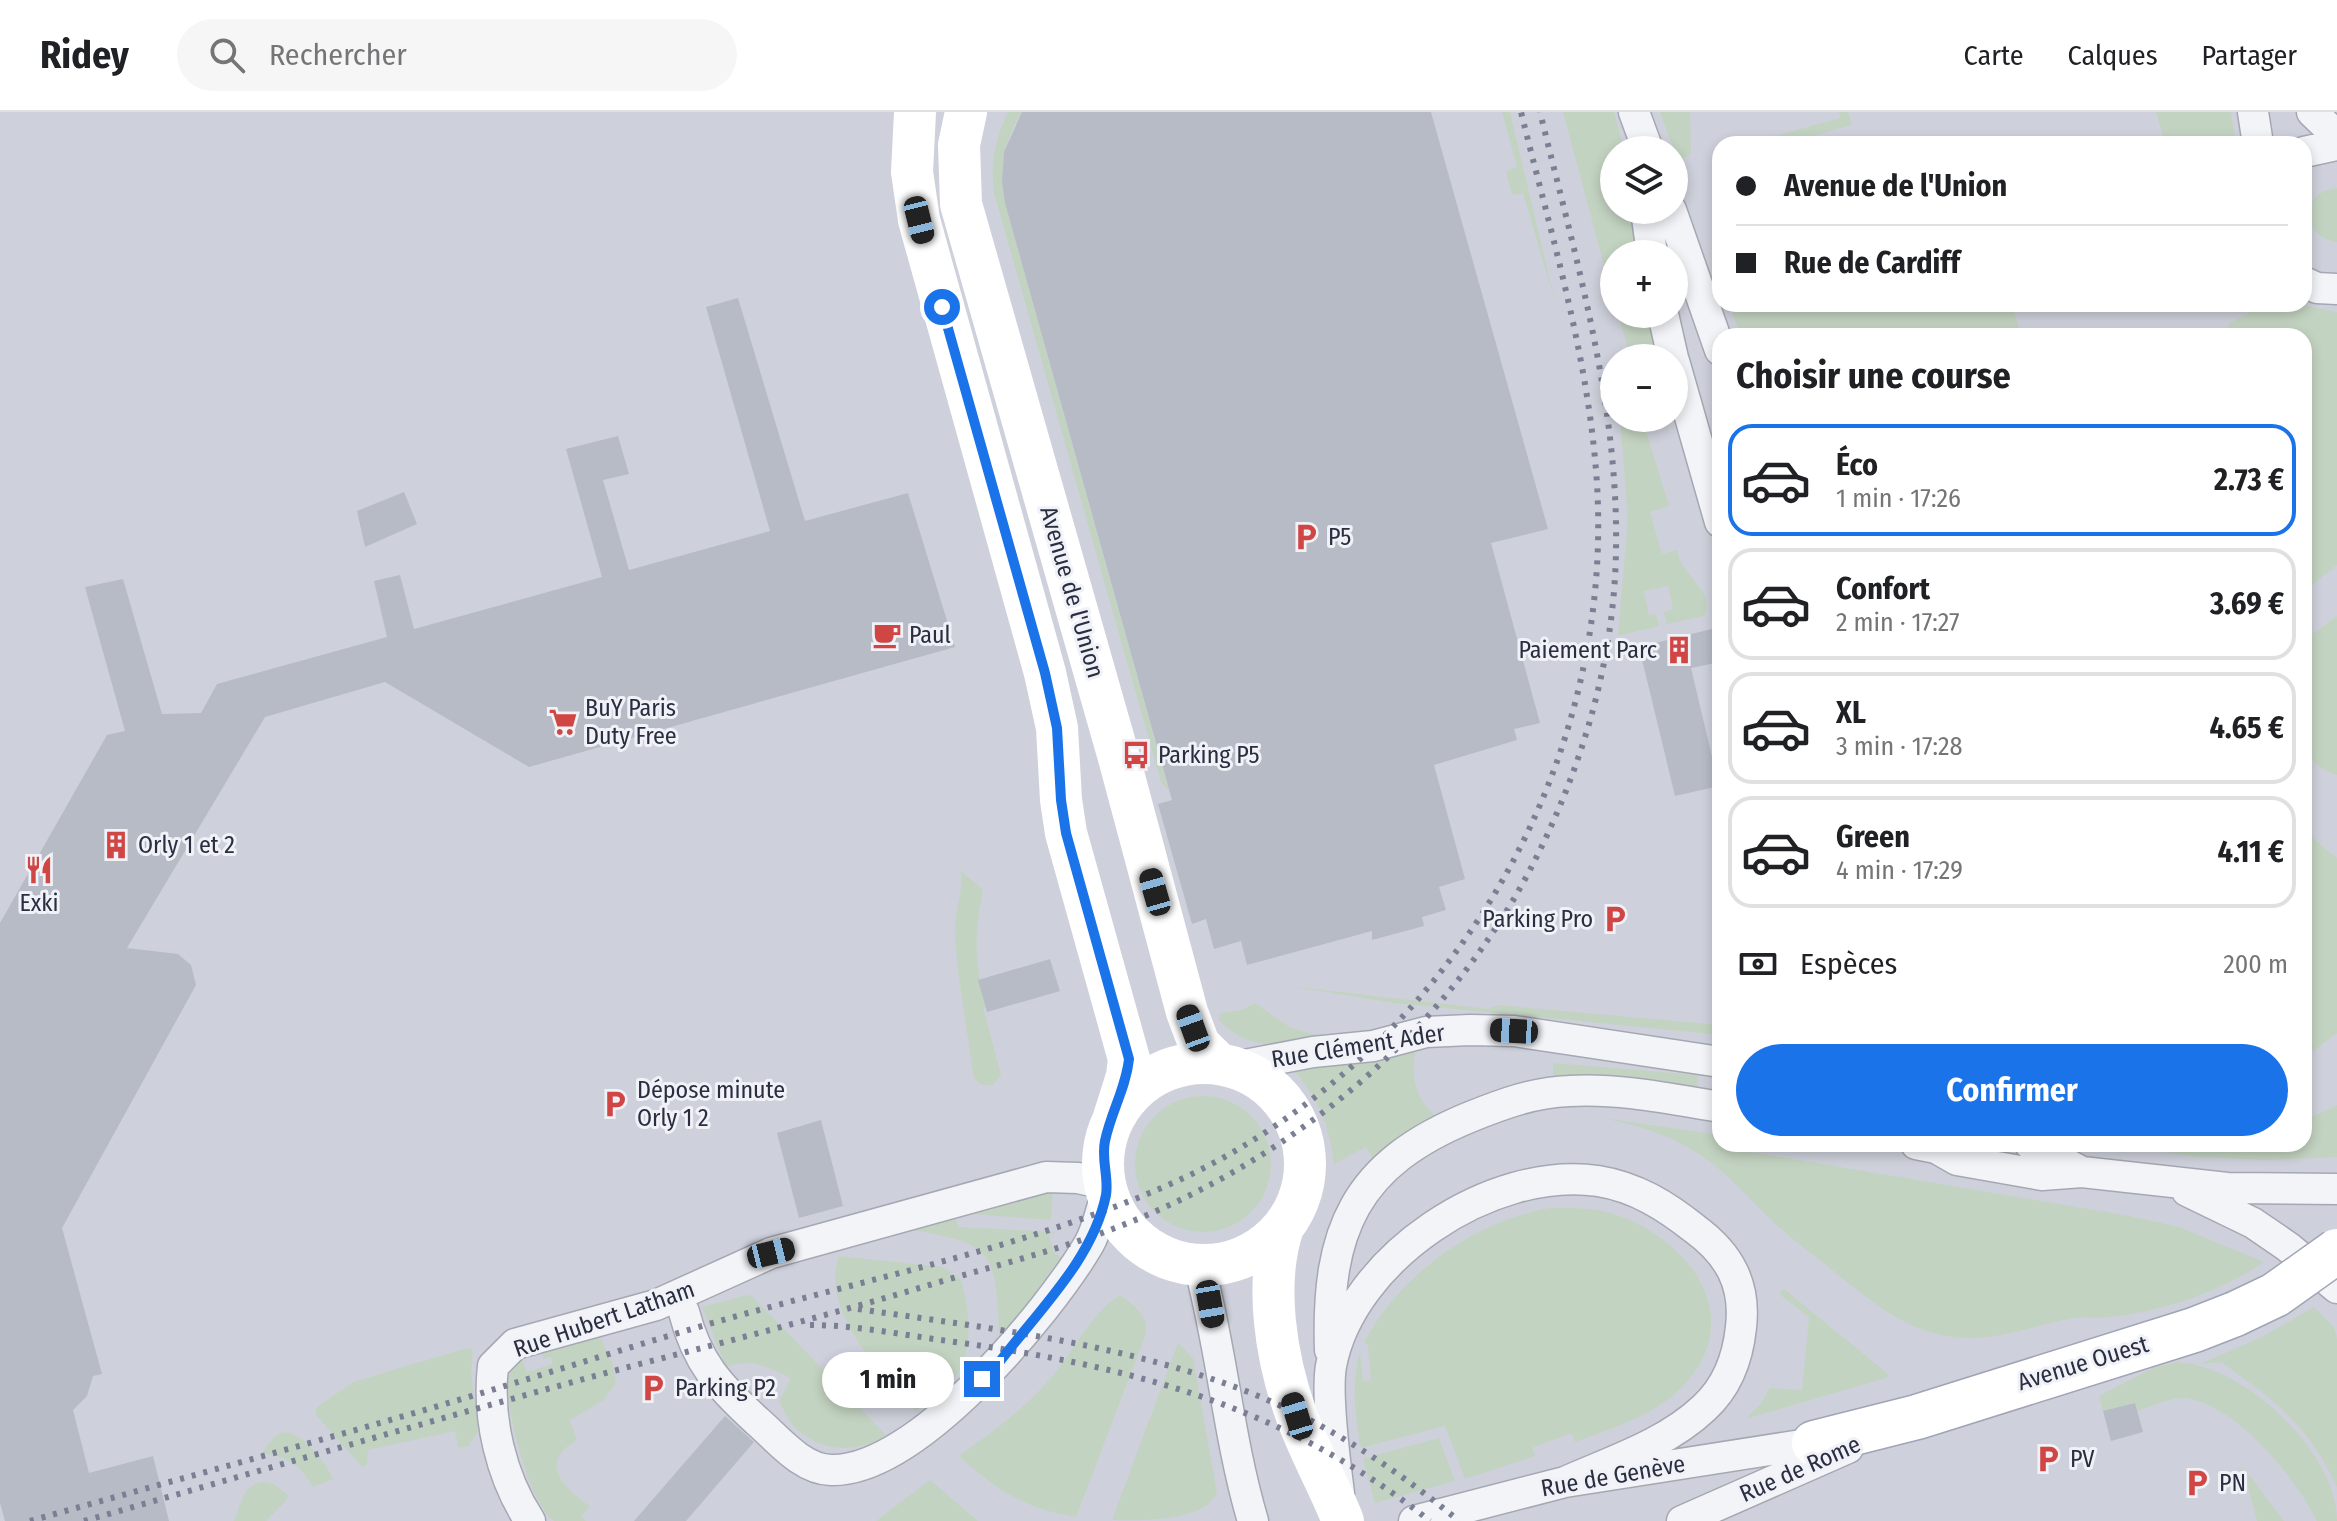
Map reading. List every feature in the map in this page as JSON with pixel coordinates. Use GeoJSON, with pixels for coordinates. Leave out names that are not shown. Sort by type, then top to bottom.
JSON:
{"type":"FeatureCollection","features":[{"type":"Feature","properties":{"kind":"main road","name":"Avenue Ouest"},"geometry":{"type":"LineString","coordinates":[[1814,1443],[1917,1417],[2194,1330],[2275,1295],[2337,1251]]}},
{"type":"Feature","properties":{"kind":"street","name":"Avenue de l'Union"},"geometry":{"type":"LineString","coordinates":[[915,112],[912,172],[919,220],[1045,673],[1057,728],[1066,833],[1129,1059],[1127,1076],[1105,1141],[1102,1167],[1106,1188],[1117,1215],[1135,1238],[1164,1256],[1199,1265],[1223,1263],[1245,1256],[1266,1244],[1283,1227],[1296,1207],[1306,1158],[1301,1133],[1290,1110],[1274,1090],[1226,1065],[1199,1044],[1187,1012],[1119,758],[961,204],[959,145],[966,112]]}},
{"type":"Feature","properties":{"kind":"street"},"geometry":{"type":"LineString","coordinates":[[1627,112],[1633,136]]}},
{"type":"Feature","properties":{"kind":"street"},"geometry":{"type":"LineString","coordinates":[[1634,112],[1643,136]]}},
{"type":"Feature","properties":{"kind":"street"},"geometry":{"type":"LineString","coordinates":[[2253,112],[2257,136]]}},
{"type":"Feature","properties":{"kind":"street"},"geometry":{"type":"LineString","coordinates":[[2312,112],[2337,136]]}},
{"type":"Feature","properties":{"kind":"street"},"geometry":{"type":"LineString","coordinates":[[2312,150],[2337,145]]}},
{"type":"Feature","properties":{"kind":"street"},"geometry":{"type":"LineString","coordinates":[[1676,224],[1712,328]]}},
{"type":"Feature","properties":{"kind":"street"},"geometry":{"type":"LineString","coordinates":[[2312,286],[2337,289]]}},
{"type":"Feature","properties":{"kind":"street"},"geometry":{"type":"LineString","coordinates":[[1669,341],[1712,494]]}},
{"type":"Feature","properties":{"kind":"street","name":"Rue Clément Ader"},"geometry":{"type":"LineString","coordinates":[[1226,1065],[1373,1046],[1426,1032],[1470,1030],[1514,1031],[1712,1061]]}},
{"type":"Feature","properties":{"kind":"street","name":"Avenue de l'Union"},"geometry":{"type":"LineString","coordinates":[[1114,1117],[1131,1094],[1153,1076],[1178,1065],[1226,1065]]}},
{"type":"Feature","properties":{"kind":"street"},"geometry":{"type":"LineString","coordinates":[[1343,1521],[1330,1368],[1332,1271],[1349,1215],[1371,1182],[1403,1152],[1440,1130],[1535,1095],[1608,1091],[1712,1106]]}},
{"type":"Feature","properties":{"kind":"street"},"geometry":{"type":"LineString","coordinates":[[1941,1152],[1973,1164],[2042,1175],[2082,1172],[2171,1183],[2282,1190],[2337,1189]]}},
{"type":"Feature","properties":{"kind":"street"},"geometry":{"type":"LineString","coordinates":[[2041,1152],[2082,1172]]}},
{"type":"Feature","properties":{"kind":"street","name":"Rue Hubert Latham"},"geometry":{"type":"LineString","coordinates":[[530,1521],[506,1472],[493,1414],[493,1366],[502,1353],[515,1344],[656,1305],[771,1253],[960,1199],[1046,1177],[1078,1178],[1106,1188]]}},
{"type":"Feature","properties":{"kind":"street"},"geometry":{"type":"LineString","coordinates":[[1330,1368],[1341,1333],[1357,1300],[1383,1269],[1418,1238],[1464,1209],[1516,1187],[1560,1180],[1599,1181],[1663,1204],[1720,1249],[1734,1272],[1742,1298],[1736,1356],[1719,1392],[1683,1425],[1565,1482]]}},
{"type":"Feature","properties":{"kind":"street"},"geometry":{"type":"LineString","coordinates":[[2171,1183],[2253,1223],[2288,1247],[2337,1288]]}},
{"type":"Feature","properties":{"kind":"street"},"geometry":{"type":"LineString","coordinates":[[684,1312],[695,1347],[720,1387],[794,1454],[812,1466],[831,1470],[874,1462],[894,1453],[966,1395],[998,1364],[1090,1242],[1106,1188]]}},
{"type":"Feature","properties":{"kind":"street","name":"Avenue de l'Union"},"geometry":{"type":"LineString","coordinates":[[1283,1227],[1274,1277],[1276,1320],[1287,1383],[1297,1416],[1343,1521]]}},
{"type":"Feature","properties":{"kind":"street"},"geometry":{"type":"LineString","coordinates":[[1199,1265],[1210,1304],[1250,1511]]}},
{"type":"Feature","properties":{"kind":"street","name":"Rue de Rome"},"geometry":{"type":"LineString","coordinates":[[1682,1521],[1917,1417]]}},
{"type":"Feature","properties":{"kind":"street","name":"Rue de Genève"},"geometry":{"type":"LineString","coordinates":[[1425,1518],[1565,1482],[1814,1443]]}},
{"type":"Feature","properties":{"kind":"shaded area"},"geometry":{"type":"Polygon","coordinates":[[[0,112],[2337,112],[2337,1521],[0,1521],[0,112]]]}},
{"type":"Feature","properties":{"kind":"green space"},"geometry":{"type":"Polygon","coordinates":[[[1008,112],[1022,112],[1004,156],[1005,203],[1169,791],[1161,782],[994,193],[995,152],[1008,112]]]}},
{"type":"Feature","properties":{"kind":"green space"},"geometry":{"type":"Polygon","coordinates":[[[1502,112],[1510,112],[1555,302],[1523,193],[1512,195],[1506,171],[1517,167],[1502,112]]]}},
{"type":"Feature","properties":{"kind":"green space"},"geometry":{"type":"Polygon","coordinates":[[[1563,112],[1614,112],[1620,136],[1600,136],[1600,224],[1635,224],[1638,240],[1600,240],[1600,250],[1563,112]]]}},
{"type":"Feature","properties":{"kind":"green space"},"geometry":{"type":"Polygon","coordinates":[[[1660,112],[1690,112],[1691,154],[1688,156],[1688,136],[1669,136],[1660,112]]]}},
{"type":"Feature","properties":{"kind":"green space"},"geometry":{"type":"Polygon","coordinates":[[[1839,112],[1848,112],[1852,125],[1812,136],[1775,136],[1840,118],[1839,112]]]}},
{"type":"Feature","properties":{"kind":"green space"},"geometry":{"type":"Polygon","coordinates":[[[2156,112],[2231,112],[2235,136],[2163,136],[2156,112]]]}},
{"type":"Feature","properties":{"kind":"green space"},"geometry":{"type":"Polygon","coordinates":[[[2337,188],[2337,242],[2325,238],[2312,226],[2312,203],[2325,191],[2337,188]]]}},
{"type":"Feature","properties":{"kind":"green space"},"geometry":{"type":"Polygon","coordinates":[[[2312,307],[2337,312],[2337,565],[2312,585],[2312,328],[2229,328],[2228,324],[2250,312],[2312,312],[2312,307]]]}},
{"type":"Feature","properties":{"kind":"green space"},"geometry":{"type":"Polygon","coordinates":[[[1732,312],[2014,312],[2019,328],[1738,328],[1732,312]]]}},
{"type":"Feature","properties":{"kind":"green space"},"geometry":{"type":"Polygon","coordinates":[[[1622,328],[1651,328],[1654,344],[1627,344],[1622,328]]]}},
{"type":"Feature","properties":{"kind":"green space"},"geometry":{"type":"Polygon","coordinates":[[[1621,432],[1646,432],[1669,506],[1650,512],[1662,554],[1677,550],[1680,560],[1706,599],[1704,616],[1667,624],[1664,612],[1673,609],[1668,586],[1644,591],[1649,615],[1656,614],[1659,626],[1618,636],[1628,520],[1621,432]]]}},
{"type":"Feature","properties":{"kind":"green space"},"geometry":{"type":"Polygon","coordinates":[[[2337,616],[2337,775],[2316,764],[2312,758],[2312,634],[2337,616]]]}},
{"type":"Feature","properties":{"kind":"green space"},"geometry":{"type":"Polygon","coordinates":[[[2312,838],[2337,858],[2337,1033],[2312,1052],[2312,838]]]}},
{"type":"Feature","properties":{"kind":"green space"},"geometry":{"type":"Polygon","coordinates":[[[960,870],[983,890],[977,948],[986,1007],[983,1007],[1001,1075],[993,1085],[980,1084],[973,1074],[956,949],[960,870]]]}},
{"type":"Feature","properties":{"kind":"green space"},"geometry":{"type":"Polygon","coordinates":[[[1289,986],[1488,1009],[1497,1005],[1712,1024],[1712,1034],[1395,1003],[1289,986]]]}},
{"type":"Feature","properties":{"kind":"green space"},"geometry":{"type":"Polygon","coordinates":[[[1255,1003],[1291,1028],[1328,1038],[1283,1044],[1257,1042],[1231,1031],[1219,1020],[1221,1013],[1241,1010],[1255,1003]]]}},
{"type":"Feature","properties":{"kind":"green space"},"geometry":{"type":"Polygon","coordinates":[[[1417,1046],[1415,1084],[1422,1100],[1435,1116],[1416,1125],[1373,1159],[1366,1147],[1334,1164],[1321,1112],[1291,1067],[1417,1046]]]}},
{"type":"Feature","properties":{"kind":"green space"},"geometry":{"type":"Polygon","coordinates":[[[1553,1063],[1698,1075],[1697,1091],[1553,1083],[1553,1063]]]}},
{"type":"Feature","properties":{"kind":"green space"},"geometry":{"type":"Polygon","coordinates":[[[1203,1096],[1229,1101],[1251,1116],[1266,1138],[1271,1164],[1266,1190],[1251,1212],[1229,1227],[1203,1232],[1177,1227],[1155,1212],[1140,1190],[1135,1164],[1140,1138],[1155,1116],[1177,1101],[1203,1096]]]}},
{"type":"Feature","properties":{"kind":"green space"},"geometry":{"type":"Polygon","coordinates":[[[2337,1105],[2337,1157],[2267,1160],[2163,1152],[2312,1152],[2312,1117],[2337,1105]]]}},
{"type":"Feature","properties":{"kind":"green space"},"geometry":{"type":"Polygon","coordinates":[[[1597,1117],[1712,1134],[1712,1152],[1752,1152],[2130,1216],[2179,1227],[2264,1262],[2210,1291],[2151,1310],[2111,1317],[2069,1319],[1994,1336],[1968,1338],[1928,1332],[1894,1316],[1862,1294],[1785,1232],[1727,1176],[1699,1154],[1675,1140],[1597,1117]]]}},
{"type":"Feature","properties":{"kind":"green space"},"geometry":{"type":"Polygon","coordinates":[[[1053,1187],[1051,1220],[971,1214],[970,1208],[1053,1187]]]}},
{"type":"Feature","properties":{"kind":"green space"},"geometry":{"type":"Polygon","coordinates":[[[1549,1208],[1610,1213],[1638,1224],[1663,1239],[1684,1259],[1700,1282],[1709,1306],[1711,1333],[1702,1359],[1683,1386],[1646,1413],[1618,1426],[1575,1442],[1571,1433],[1532,1448],[1535,1456],[1465,1479],[1445,1426],[1361,1448],[1355,1400],[1357,1364],[1360,1352],[1363,1381],[1371,1380],[1368,1345],[1364,1342],[1379,1317],[1419,1273],[1442,1255],[1493,1225],[1549,1208]]]}},
{"type":"Feature","properties":{"kind":"green space"},"geometry":{"type":"Polygon","coordinates":[[[954,1212],[958,1227],[1056,1232],[1049,1235],[1054,1253],[1064,1259],[1003,1338],[999,1336],[996,1286],[985,1257],[975,1247],[960,1240],[911,1230],[911,1224],[954,1212]]]}},
{"type":"Feature","properties":{"kind":"green space"},"geometry":{"type":"Polygon","coordinates":[[[839,1256],[943,1267],[961,1280],[968,1327],[963,1363],[949,1384],[916,1411],[872,1361],[846,1320],[835,1277],[839,1256]]]}},
{"type":"Feature","properties":{"kind":"green space"},"geometry":{"type":"Polygon","coordinates":[[[1784,1289],[1889,1377],[1749,1418],[1770,1388],[1802,1390],[1809,1317],[1779,1294],[1784,1289]]]}},
{"type":"Feature","properties":{"kind":"green space"},"geometry":{"type":"Polygon","coordinates":[[[747,1295],[753,1297],[886,1435],[850,1448],[837,1448],[813,1440],[792,1424],[779,1401],[791,1378],[752,1364],[726,1367],[702,1307],[747,1295]]]}},
{"type":"Feature","properties":{"kind":"green space"},"geometry":{"type":"Polygon","coordinates":[[[1120,1295],[1141,1313],[1146,1331],[1076,1517],[1027,1503],[999,1488],[959,1456],[1006,1421],[1039,1391],[1058,1370],[1090,1323],[1120,1295]]]}},
{"type":"Feature","properties":{"kind":"green space"},"geometry":{"type":"Polygon","coordinates":[[[2314,1307],[2334,1327],[2337,1338],[2337,1487],[2314,1446],[2274,1402],[2221,1362],[2200,1364],[2262,1337],[2314,1307]]]}},
{"type":"Feature","properties":{"kind":"green space"},"geometry":{"type":"Polygon","coordinates":[[[599,1335],[613,1365],[616,1383],[604,1400],[570,1420],[577,1440],[558,1457],[557,1466],[564,1483],[590,1506],[581,1516],[586,1521],[554,1521],[545,1511],[528,1478],[511,1416],[507,1383],[511,1369],[522,1357],[526,1372],[553,1364],[551,1357],[543,1359],[542,1351],[599,1335]]]}},
{"type":"Feature","properties":{"kind":"green space"},"geometry":{"type":"Polygon","coordinates":[[[1178,1343],[1193,1358],[1217,1493],[1200,1509],[1187,1514],[1156,1519],[1112,1520],[1178,1343]]]}},
{"type":"Feature","properties":{"kind":"green space"},"geometry":{"type":"Polygon","coordinates":[[[467,1348],[473,1350],[471,1373],[479,1430],[468,1446],[458,1448],[455,1431],[368,1450],[367,1465],[362,1467],[316,1415],[316,1408],[353,1382],[467,1348]]]}},
{"type":"Feature","properties":{"kind":"green space"},"geometry":{"type":"Polygon","coordinates":[[[2178,1362],[2204,1367],[2231,1379],[2283,1417],[2322,1468],[2333,1495],[2337,1521],[2317,1521],[2294,1484],[2262,1446],[2244,1428],[2205,1403],[2179,1398],[2137,1411],[2135,1403],[2103,1411],[2099,1396],[2153,1368],[2178,1362]]]}},
{"type":"Feature","properties":{"kind":"green space"},"geometry":{"type":"Polygon","coordinates":[[[283,1432],[306,1443],[325,1464],[333,1479],[313,1487],[292,1463],[279,1456],[262,1453],[274,1437],[283,1432]]]}},
{"type":"Feature","properties":{"kind":"green space"},"geometry":{"type":"Polygon","coordinates":[[[1439,1438],[1455,1481],[1375,1503],[1363,1459],[1439,1438]]]}},
{"type":"Feature","properties":{"kind":"green space"},"geometry":{"type":"Polygon","coordinates":[[[2237,1466],[2251,1477],[2284,1521],[2257,1521],[2249,1490],[2237,1466]]]}},
{"type":"Feature","properties":{"kind":"green space"},"geometry":{"type":"Polygon","coordinates":[[[930,1480],[978,1521],[876,1521],[930,1480]]]}},
{"type":"Feature","properties":{"kind":"green space"},"geometry":{"type":"Polygon","coordinates":[[[263,1482],[274,1484],[288,1495],[286,1501],[266,1521],[234,1521],[247,1491],[263,1482]]]}},
{"type":"Feature","properties":{"kind":"building","name":"P5"},"geometry":{"type":"Polygon","coordinates":[[[1022,112],[1431,112],[1548,529],[1491,543],[1540,723],[1514,729],[1517,740],[1434,765],[1465,879],[1439,887],[1446,910],[1422,917],[1424,926],[1372,940],[1372,931],[1247,965],[1241,941],[1214,949],[1206,919],[1192,924],[1158,804],[1172,800],[1005,203],[1002,182],[1004,152],[1022,112]]]}},
{"type":"Feature","properties":{"kind":"building","name":"Orly 1 et 2"},"geometry":{"type":"Polygon","coordinates":[[[738,298],[805,521],[908,493],[955,647],[529,767],[385,682],[265,717],[127,948],[178,954],[191,965],[196,985],[62,1228],[102,1374],[93,1376],[87,1396],[73,1410],[89,1473],[153,1456],[169,1521],[5,1521],[0,1503],[0,923],[107,735],[125,731],[85,587],[123,579],[162,714],[201,713],[217,684],[387,637],[374,581],[400,575],[414,629],[602,577],[566,449],[618,436],[629,474],[603,480],[629,570],[770,531],[706,307],[738,298]]]}},
{"type":"Feature","properties":{"kind":"building"},"geometry":{"type":"Polygon","coordinates":[[[404,492],[417,524],[365,547],[357,511],[404,492]]]}},
{"type":"Feature","properties":{"kind":"building"},"geometry":{"type":"Polygon","coordinates":[[[1712,629],[1712,664],[1691,668],[1712,756],[1712,788],[1675,796],[1639,647],[1712,629]]]}},
{"type":"Feature","properties":{"kind":"building"},"geometry":{"type":"Polygon","coordinates":[[[1050,959],[1060,991],[987,1012],[978,980],[1050,959]]]}},
{"type":"Feature","properties":{"kind":"building"},"geometry":{"type":"Polygon","coordinates":[[[821,1120],[843,1206],[799,1218],[777,1133],[821,1120]]]}},
{"type":"Feature","properties":{"kind":"building"},"geometry":{"type":"Polygon","coordinates":[[[2135,1403],[2143,1432],[2111,1441],[2103,1411],[2135,1403]]]}},
{"type":"Feature","properties":{"kind":"building"},"geometry":{"type":"Polygon","coordinates":[[[725,1416],[754,1442],[686,1521],[634,1521],[725,1416]]]}},
{"type":"Feature","properties":{"kind":"railway"},"geometry":{"type":"LineString","coordinates":[[30,1521],[402,1417],[711,1323],[956,1258],[1059,1227],[1159,1189],[1258,1137],[1346,1072],[1423,993],[1488,905],[1539,808],[1575,704],[1595,595],[1597,484],[1586,390],[1567,296],[1521,112]]}},
{"type":"Feature","properties":{"kind":"railway"},"geometry":{"type":"LineString","coordinates":[[84,1521],[495,1404],[861,1305],[1099,1234],[1166,1206],[1231,1173],[1293,1134],[1350,1090],[1404,1042],[1452,988],[1495,929],[1549,832],[1588,726],[1612,615],[1616,518],[1605,401],[1582,284],[1540,112]]}},
{"type":"Feature","properties":{"kind":"railway"},"geometry":{"type":"LineString","coordinates":[[858,1309],[1101,1349],[1149,1360],[1243,1390],[1301,1416],[1356,1446],[1459,1521]]}},
{"type":"Feature","properties":{"kind":"railway"},"geometry":{"type":"LineString","coordinates":[[810,1325],[862,1328],[1015,1351],[1142,1378],[1202,1397],[1319,1447],[1375,1481],[1430,1521]]}},
{"type":"Feature","properties":{"kind":"place","name":"P5"},"geometry":{"type":"Point","coordinates":[1306,537]}},
{"type":"Feature","properties":{"kind":"place","name":"Paul"},"geometry":{"type":"Point","coordinates":[887,635]}},
{"type":"Feature","properties":{"kind":"place","name":"Paiement Parc"},"geometry":{"type":"Point","coordinates":[1679,650]}},
{"type":"Feature","properties":{"kind":"place","name":"BuY Paris Duty Free"},"geometry":{"type":"Point","coordinates":[563,722]}},
{"type":"Feature","properties":{"kind":"place","name":"Parking P5"},"geometry":{"type":"Point","coordinates":[1136,755]}},
{"type":"Feature","properties":{"kind":"place","name":"Orly 1 et 2"},"geometry":{"type":"Point","coordinates":[116,845]}},
{"type":"Feature","properties":{"kind":"place","name":"Exki"},"geometry":{"type":"Point","coordinates":[39,870]}},
{"type":"Feature","properties":{"kind":"place","name":"Parking Pro"},"geometry":{"type":"Point","coordinates":[1615,919]}},
{"type":"Feature","properties":{"kind":"place","name":"Dépose minute Orly 1 2"},"geometry":{"type":"Point","coordinates":[615,1104]}},
{"type":"Feature","properties":{"kind":"place","name":"Parking P2"},"geometry":{"type":"Point","coordinates":[653,1388]}},
{"type":"Feature","properties":{"kind":"place","name":"PV"},"geometry":{"type":"Point","coordinates":[2048,1459]}},
{"type":"Feature","properties":{"kind":"place","name":"PN"},"geometry":{"type":"Point","coordinates":[2197,1483]}},
{"type":"Feature","properties":{"kind":"route"},"geometry":{"type":"LineString","coordinates":[[942,307],[1045,673],[1057,728],[1066,833],[1122,1024],[1129,1059],[1127,1076],[1105,1141],[1102,1167],[1107,1192],[1090,1242],[998,1364],[982,1379]]}}]}
